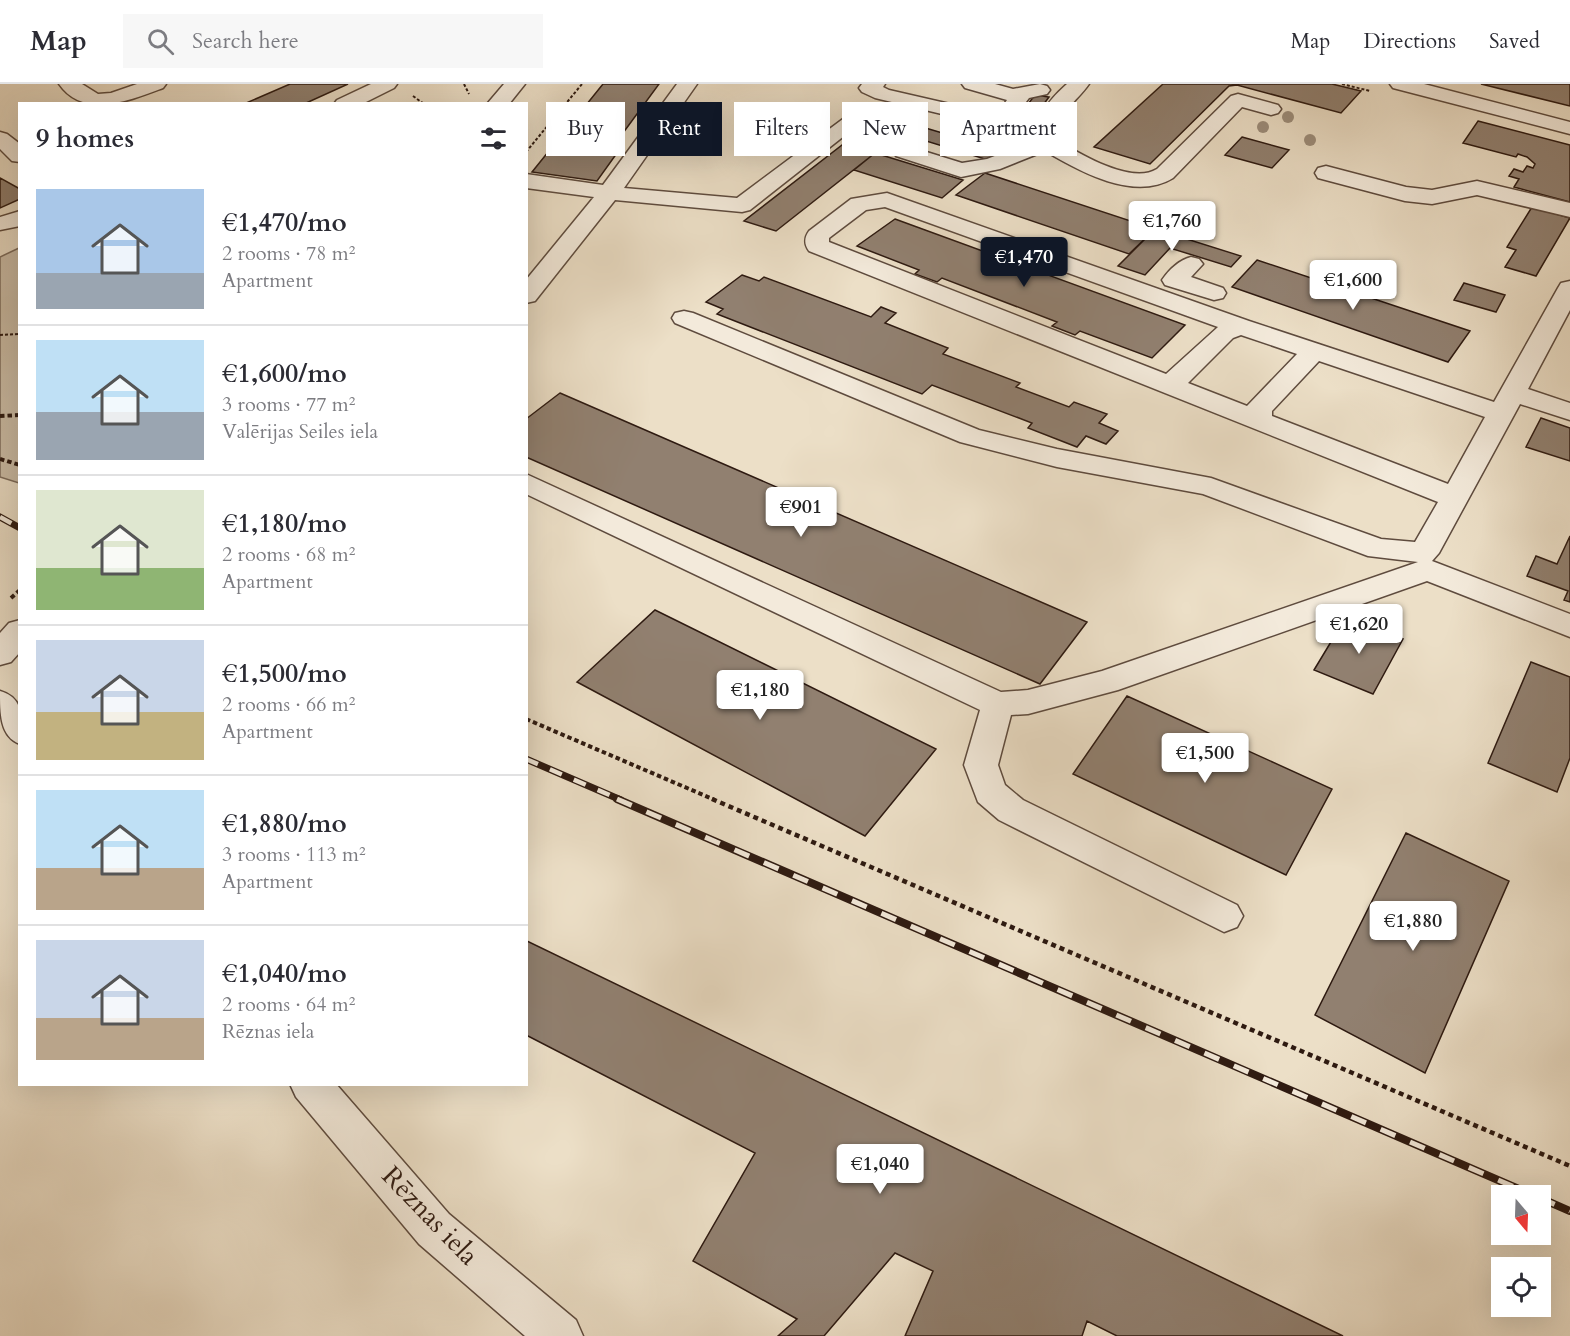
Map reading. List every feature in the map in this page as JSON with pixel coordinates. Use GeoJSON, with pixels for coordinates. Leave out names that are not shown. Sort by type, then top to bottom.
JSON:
{"type":"FeatureCollection","features":[{"type":"Feature","properties":{"kind":"street"},"geometry":{"type":"LineString","coordinates":[[69,84],[94,101],[114,99],[156,84]]}},
{"type":"Feature","properties":{"kind":"street"},"geometry":{"type":"LineString","coordinates":[[348,102],[387,84]]}},
{"type":"Feature","properties":{"kind":"street"},"geometry":{"type":"LineString","coordinates":[[499,102],[515,84]]}},
{"type":"Feature","properties":{"kind":"street"},"geometry":{"type":"LineString","coordinates":[[528,294],[609,193],[687,84]]}},
{"type":"Feature","properties":{"kind":"street"},"geometry":{"type":"LineString","coordinates":[[874,84],[869,88],[882,94],[992,120],[1009,111],[1022,93]]}},
{"type":"Feature","properties":{"kind":"street"},"geometry":{"type":"LineString","coordinates":[[972,84],[1013,94],[1067,86]]}},
{"type":"Feature","properties":{"kind":"street"},"geometry":{"type":"LineString","coordinates":[[1400,84],[1570,128]]}},
{"type":"Feature","properties":{"kind":"street"},"geometry":{"type":"LineString","coordinates":[[1058,102],[1067,86]]}},
{"type":"Feature","properties":{"kind":"street"},"geometry":{"type":"LineString","coordinates":[[1068,156],[1105,173],[1136,180],[1160,177],[1238,100],[1271,109]]}},
{"type":"Feature","properties":{"kind":"street"},"geometry":{"type":"LineString","coordinates":[[528,181],[609,193],[742,205],[842,129]]}},
{"type":"Feature","properties":{"kind":"street"},"geometry":{"type":"LineString","coordinates":[[0,138],[18,154]]}},
{"type":"Feature","properties":{"kind":"street"},"geometry":{"type":"LineString","coordinates":[[919,156],[961,170],[992,164],[1013,156]]}},
{"type":"Feature","properties":{"kind":"street"},"geometry":{"type":"LineString","coordinates":[[1326,173],[1405,194],[1432,197],[1477,188],[1570,210]]}},
{"type":"Feature","properties":{"kind":"street"},"geometry":{"type":"LineString","coordinates":[[1453,497],[817,246],[817,236],[859,204],[887,200],[1240,326],[1436,391],[1570,412]]}},
{"type":"Feature","properties":{"kind":"street"},"geometry":{"type":"LineString","coordinates":[[1191,264],[1174,280],[1449,372],[1436,391]]}},
{"type":"Feature","properties":{"kind":"street"},"geometry":{"type":"LineString","coordinates":[[528,484],[998,704],[1028,702],[1107,682],[1426,562],[1453,497],[1570,288]]}},
{"type":"Feature","properties":{"kind":"street"},"geometry":{"type":"LineString","coordinates":[[684,318],[970,436],[1057,458],[1211,487],[1378,549],[1426,562],[1570,626]]}},
{"type":"Feature","properties":{"kind":"street"},"geometry":{"type":"LineString","coordinates":[[1174,388],[1176,380],[1224,333],[1240,326]]}},
{"type":"Feature","properties":{"kind":"street"},"geometry":{"type":"LineString","coordinates":[[1260,422],[1258,410],[1315,351]]}},
{"type":"Feature","properties":{"kind":"street"},"geometry":{"type":"LineString","coordinates":[[0,654],[18,633]]}},
{"type":"Feature","properties":{"kind":"street"},"geometry":{"type":"LineString","coordinates":[[0,703],[18,729]]}},
{"type":"Feature","properties":{"kind":"street"},"geometry":{"type":"LineString","coordinates":[[998,704],[981,765],[990,792],[1011,810],[1224,916]]}},
{"type":"Feature","properties":{"kind":"street","name":"Rēznas iela"},"geometry":{"type":"LineString","coordinates":[[312,1086],[434,1229],[560,1336]]}},
{"type":"Feature","properties":{"kind":"path"},"geometry":{"type":"LineString","coordinates":[[528,150],[582,84]]}},
{"type":"Feature","properties":{"kind":"path"},"geometry":{"type":"LineString","coordinates":[[0,335],[18,334]]}},
{"type":"Feature","properties":{"kind":"path"},"geometry":{"type":"LineString","coordinates":[[0,416],[18,415]]}},
{"type":"Feature","properties":{"kind":"path"},"geometry":{"type":"LineString","coordinates":[[0,459],[18,464]]}},
{"type":"Feature","properties":{"kind":"path"},"geometry":{"type":"LineString","coordinates":[[528,720],[1570,1166]]}},
{"type":"Feature","properties":{"kind":"shaded area"},"geometry":{"type":"Polygon","coordinates":[[[18,248],[18,483],[0,477],[0,257],[18,248]]]}},
{"type":"Feature","properties":{"kind":"building"},"geometry":{"type":"Polygon","coordinates":[[[290,84],[348,84],[308,102],[249,102],[290,84]]]}},
{"type":"Feature","properties":{"kind":"building"},"geometry":{"type":"Polygon","coordinates":[[[603,84],[659,84],[646,102],[637,102],[637,114],[625,130],[625,102],[588,102],[603,84]]]}},
{"type":"Feature","properties":{"kind":"building"},"geometry":{"type":"Polygon","coordinates":[[[1163,84],[1332,84],[1361,91],[1341,113],[1237,85],[1229,86],[1150,164],[1094,147],[1163,84]]]}},
{"type":"Feature","properties":{"kind":"building"},"geometry":{"type":"Polygon","coordinates":[[[1481,84],[1570,84],[1570,106],[1481,84]]]}},
{"type":"Feature","properties":{"kind":"building"},"geometry":{"type":"Polygon","coordinates":[[[1035,95],[1049,97],[1045,102],[1030,102],[1035,95]]]}},
{"type":"Feature","properties":{"kind":"building"},"geometry":{"type":"Polygon","coordinates":[[[1478,121],[1570,145],[1570,202],[1514,187],[1519,179],[1509,176],[1514,169],[1523,172],[1527,166],[1533,168],[1535,164],[1527,157],[1518,154],[1516,157],[1463,143],[1478,121]]]}},
{"type":"Feature","properties":{"kind":"building"},"geometry":{"type":"Polygon","coordinates":[[[928,129],[940,132],[940,145],[928,142],[928,129]]]}},
{"type":"Feature","properties":{"kind":"building"},"geometry":{"type":"Polygon","coordinates":[[[1242,137],[1289,150],[1272,168],[1225,155],[1242,137]]]}},
{"type":"Feature","properties":{"kind":"building"},"geometry":{"type":"Polygon","coordinates":[[[842,145],[842,156],[871,156],[776,231],[744,221],[830,156],[842,145]]]}},
{"type":"Feature","properties":{"kind":"building"},"geometry":{"type":"Polygon","coordinates":[[[546,155],[615,156],[597,181],[532,172],[546,155]]]}},
{"type":"Feature","properties":{"kind":"building"},"geometry":{"type":"Polygon","coordinates":[[[871,156],[885,156],[963,180],[942,198],[854,170],[871,156]]]}},
{"type":"Feature","properties":{"kind":"building"},"geometry":{"type":"Polygon","coordinates":[[[975,156],[993,156],[988,160],[975,156]]]}},
{"type":"Feature","properties":{"kind":"building"},"geometry":{"type":"Polygon","coordinates":[[[985,173],[1155,229],[1129,254],[956,195],[985,173]]]}},
{"type":"Feature","properties":{"kind":"building"},"geometry":{"type":"Polygon","coordinates":[[[0,178],[18,188],[18,200],[0,208],[0,178]]]}},
{"type":"Feature","properties":{"kind":"building"},"geometry":{"type":"Polygon","coordinates":[[[1532,207],[1570,218],[1536,276],[1505,267],[1516,250],[1507,247],[1532,207]]]}},
{"type":"Feature","properties":{"kind":"building"},"geometry":{"type":"Polygon","coordinates":[[[895,219],[1185,325],[1152,358],[1080,331],[1075,335],[1052,326],[1057,322],[942,278],[937,282],[915,274],[919,270],[857,246],[895,219]]]}},
{"type":"Feature","properties":{"kind":"building"},"geometry":{"type":"Polygon","coordinates":[[[1155,229],[1241,256],[1231,267],[1170,248],[1145,275],[1118,266],[1155,229]]]}},
{"type":"Feature","properties":{"kind":"building"},"geometry":{"type":"Polygon","coordinates":[[[1257,260],[1470,331],[1448,362],[1232,287],[1257,260]]]}},
{"type":"Feature","properties":{"kind":"building"},"geometry":{"type":"Polygon","coordinates":[[[742,275],[759,281],[764,277],[871,317],[881,307],[896,313],[885,323],[948,348],[943,354],[1020,383],[1016,387],[1069,407],[1074,402],[1107,414],[1099,423],[1118,431],[1106,444],[1086,436],[1077,447],[1028,428],[1032,423],[932,385],[922,394],[717,314],[723,309],[706,302],[742,275]]]}},
{"type":"Feature","properties":{"kind":"building"},"geometry":{"type":"Polygon","coordinates":[[[1464,283],[1505,295],[1496,312],[1454,300],[1464,283]]]}},
{"type":"Feature","properties":{"kind":"building"},"geometry":{"type":"Polygon","coordinates":[[[560,393],[1087,622],[1040,684],[528,458],[528,417],[560,393]]]}},
{"type":"Feature","properties":{"kind":"building"},"geometry":{"type":"Polygon","coordinates":[[[1541,418],[1570,428],[1570,461],[1526,447],[1541,418]]]}},
{"type":"Feature","properties":{"kind":"building"},"geometry":{"type":"Polygon","coordinates":[[[1570,536],[1570,602],[1564,600],[1568,591],[1527,576],[1536,556],[1557,564],[1570,536]]]}},
{"type":"Feature","properties":{"kind":"building"},"geometry":{"type":"Polygon","coordinates":[[[655,610],[936,749],[865,836],[577,682],[655,610]]]}},
{"type":"Feature","properties":{"kind":"building"},"geometry":{"type":"Polygon","coordinates":[[[1346,617],[1403,639],[1373,694],[1314,670],[1346,617]]]}},
{"type":"Feature","properties":{"kind":"building"},"geometry":{"type":"Polygon","coordinates":[[[1531,662],[1570,677],[1570,758],[1557,792],[1488,763],[1531,662]]]}},
{"type":"Feature","properties":{"kind":"building"},"geometry":{"type":"Polygon","coordinates":[[[1127,696],[1332,789],[1286,875],[1073,774],[1127,696]]]}},
{"type":"Feature","properties":{"kind":"building"},"geometry":{"type":"Polygon","coordinates":[[[1406,833],[1509,881],[1425,1073],[1315,1015],[1406,833]]]}},
{"type":"Feature","properties":{"kind":"building"},"geometry":{"type":"Polygon","coordinates":[[[528,942],[1343,1336],[1117,1336],[1087,1321],[1082,1336],[905,1336],[933,1271],[895,1253],[824,1336],[778,1336],[797,1319],[693,1261],[755,1153],[528,1036],[528,942]]]}},
{"type":"Feature","properties":{"kind":"railway"},"geometry":{"type":"LineString","coordinates":[[0,517],[18,527]]}},
{"type":"Feature","properties":{"kind":"railway"},"geometry":{"type":"LineString","coordinates":[[528,760],[621,800]]}},
{"type":"Feature","properties":{"kind":"railway"},"geometry":{"type":"LineString","coordinates":[[617,799],[1510,1185]]}},
{"type":"Feature","properties":{"kind":"railway"},"geometry":{"type":"LineString","coordinates":[[1551,1203],[1570,1211]]}}]}
